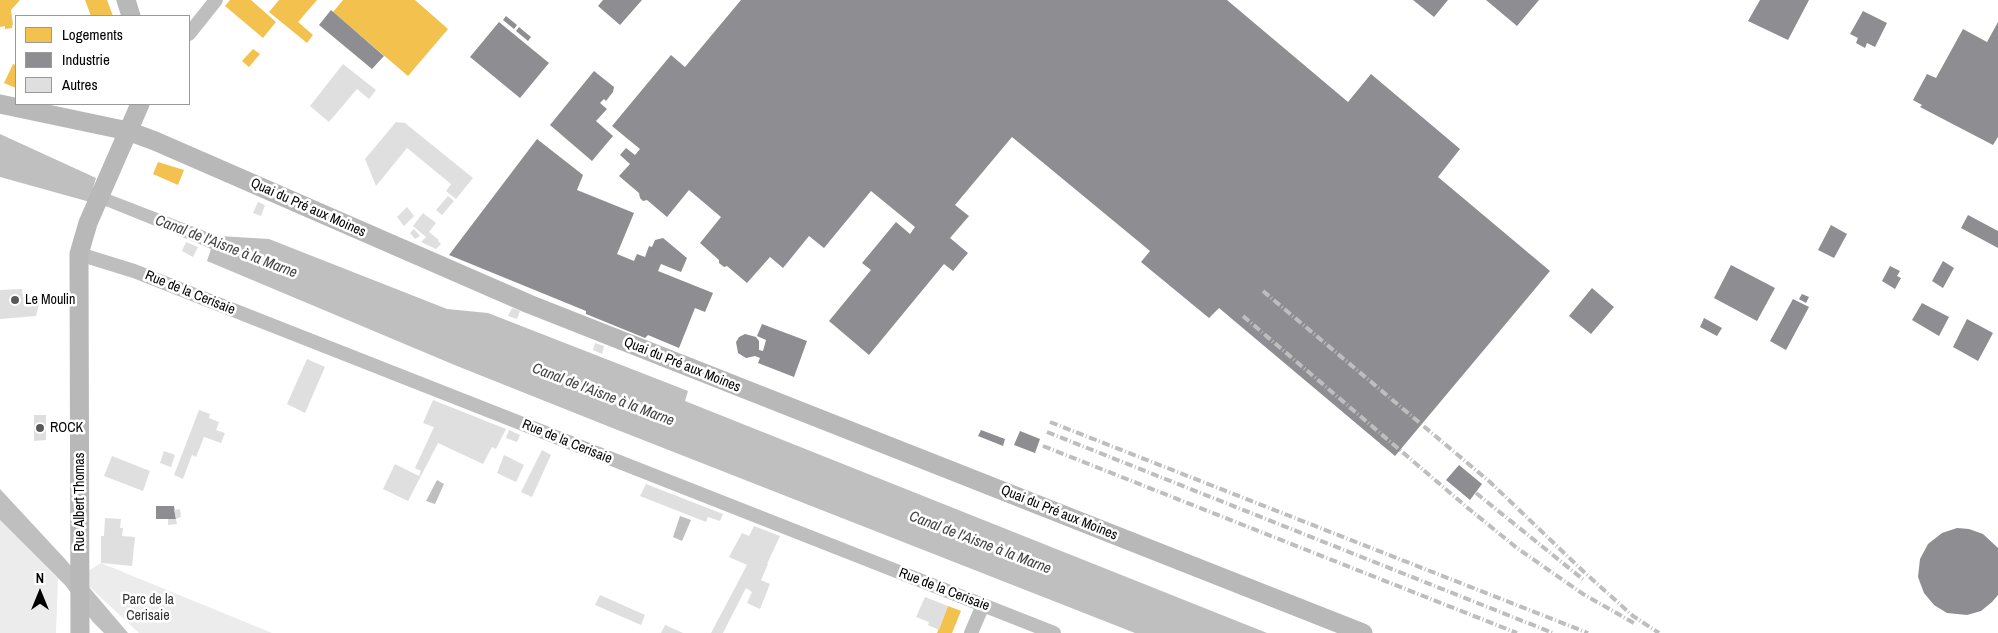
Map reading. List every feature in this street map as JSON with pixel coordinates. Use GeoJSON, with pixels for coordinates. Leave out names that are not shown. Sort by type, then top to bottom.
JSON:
{"type":"FeatureCollection","features":[{"type":"Feature","properties":{"kind":"street"},"geometry":{"type":"LineString","coordinates":[[126,0],[131,15]]}},
{"type":"Feature","properties":{"kind":"street"},"geometry":{"type":"LineString","coordinates":[[190,33],[216,0]]}},
{"type":"Feature","properties":{"kind":"street","name":"Quai du Pré aux Moines"},"geometry":{"type":"LineString","coordinates":[[0,104],[128,131],[529,304],[1363,633]]}},
{"type":"Feature","properties":{"kind":"street"},"geometry":{"type":"LineString","coordinates":[[128,131],[140,105]]}},
{"type":"Feature","properties":{"kind":"street","name":"Rue Albert Thomas"},"geometry":{"type":"LineString","coordinates":[[80,633],[79,254],[88,223],[128,131]]}},
{"type":"Feature","properties":{"kind":"street","name":"Rue de la Cerisaie"},"geometry":{"type":"LineString","coordinates":[[79,254],[144,274],[1054,633]]}},
{"type":"Feature","properties":{"kind":"street"},"geometry":{"type":"LineString","coordinates":[[971,633],[983,605]]}},
{"type":"Feature","properties":{"kind":"green space"},"geometry":{"type":"Polygon","coordinates":[[[0,520],[58,579],[56,633],[0,633],[0,520]]]}},
{"type":"Feature","properties":{"kind":"green space","name":"Parc de la Cerisaie"},"geometry":{"type":"Polygon","coordinates":[[[101,563],[272,633],[139,633],[79,577],[101,563]]]}},
{"type":"Feature","properties":{"kind":"water","name":"Canal de l'Aisne à la Marne"},"geometry":{"type":"Polygon","coordinates":[[[0,134],[96,178],[93,188],[219,236],[269,239],[447,309],[488,313],[688,391],[685,401],[1267,633],[1135,633],[615,429],[457,366],[207,261],[211,249],[202,245],[108,207],[0,177],[0,134]]]}},
{"type":"Feature","properties":{"kind":"water"},"geometry":{"type":"Polygon","coordinates":[[[437,480],[444,484],[435,504],[426,501],[437,480]]]}},
{"type":"Feature","properties":{"kind":"water"},"geometry":{"type":"Polygon","coordinates":[[[0,489],[65,559],[128,633],[104,633],[93,622],[65,585],[0,520],[0,489]]]}},
{"type":"Feature","properties":{"kind":"water"},"geometry":{"type":"Polygon","coordinates":[[[680,516],[691,520],[682,541],[673,537],[680,516]]]}},
{"type":"Feature","properties":{"kind":"building: Logements"},"geometry":{"type":"Polygon","coordinates":[[[0,0],[20,0],[11,10],[12,28],[5,29],[5,26],[0,27],[0,0]]]}},
{"type":"Feature","properties":{"kind":"building: Logements"},"geometry":{"type":"Polygon","coordinates":[[[85,0],[107,0],[113,15],[91,15],[85,0]]]}},
{"type":"Feature","properties":{"kind":"building: Logements"},"geometry":{"type":"Polygon","coordinates":[[[230,0],[251,0],[276,22],[263,38],[225,6],[230,0]]]}},
{"type":"Feature","properties":{"kind":"building: Logements"},"geometry":{"type":"Polygon","coordinates":[[[279,0],[317,0],[298,22],[313,35],[307,43],[269,12],[279,0]]]}},
{"type":"Feature","properties":{"kind":"building: Logements"},"geometry":{"type":"Polygon","coordinates":[[[343,0],[415,0],[448,29],[408,76],[333,12],[343,0]]]}},
{"type":"Feature","properties":{"kind":"building: Logements"},"geometry":{"type":"Polygon","coordinates":[[[253,49],[260,54],[249,67],[242,61],[253,49]]]}},
{"type":"Feature","properties":{"kind":"building: Logements"},"geometry":{"type":"Polygon","coordinates":[[[13,64],[15,65],[15,88],[4,83],[13,64]]]}},
{"type":"Feature","properties":{"kind":"building: Logements"},"geometry":{"type":"Polygon","coordinates":[[[158,162],[184,170],[178,185],[153,174],[158,162]]]}},
{"type":"Feature","properties":{"kind":"building: Logements"},"geometry":{"type":"Polygon","coordinates":[[[948,606],[961,611],[952,633],[937,633],[948,606]]]}},
{"type":"Feature","properties":{"kind":"building: Industrie"},"geometry":{"type":"Polygon","coordinates":[[[603,0],[642,0],[620,25],[598,6],[603,0]]]}},
{"type":"Feature","properties":{"kind":"building: Industrie"},"geometry":{"type":"Polygon","coordinates":[[[741,0],[1227,0],[1348,102],[1371,74],[1460,149],[1438,177],[1550,271],[1395,456],[1219,308],[1209,318],[1141,262],[1150,251],[1012,137],[955,205],[969,216],[950,238],[968,253],[953,271],[944,264],[869,355],[829,321],[871,270],[862,263],[896,222],[910,234],[915,227],[871,191],[824,248],[809,236],[783,268],[770,257],[747,283],[727,266],[724,267],[719,263],[719,260],[700,243],[721,217],[689,190],[667,217],[647,200],[643,201],[639,193],[619,176],[630,164],[620,155],[626,148],[635,155],[640,149],[612,126],[671,55],[685,67],[741,0]]]}},
{"type":"Feature","properties":{"kind":"building: Industrie"},"geometry":{"type":"Polygon","coordinates":[[[1413,0],[1448,0],[1434,17],[1413,0]]]}},
{"type":"Feature","properties":{"kind":"building: Industrie"},"geometry":{"type":"Polygon","coordinates":[[[1486,0],[1539,0],[1517,26],[1486,0]]]}},
{"type":"Feature","properties":{"kind":"building: Industrie"},"geometry":{"type":"Polygon","coordinates":[[[1760,0],[1809,0],[1788,40],[1748,21],[1760,0]]]}},
{"type":"Feature","properties":{"kind":"building: Industrie"},"geometry":{"type":"Polygon","coordinates":[[[331,10],[384,56],[372,69],[319,25],[331,10]]]}},
{"type":"Feature","properties":{"kind":"building: Industrie"},"geometry":{"type":"Polygon","coordinates":[[[1863,11],[1887,23],[1875,47],[1867,43],[1865,48],[1856,43],[1858,38],[1850,34],[1863,11]]]}},
{"type":"Feature","properties":{"kind":"building: Industrie"},"geometry":{"type":"Polygon","coordinates":[[[506,16],[517,25],[514,29],[503,20],[506,16]]]}},
{"type":"Feature","properties":{"kind":"building: Industrie"},"geometry":{"type":"Polygon","coordinates":[[[499,22],[549,63],[520,98],[470,57],[499,22]]]}},
{"type":"Feature","properties":{"kind":"building: Industrie"},"geometry":{"type":"Polygon","coordinates":[[[1998,22],[1998,137],[1993,145],[1920,107],[1922,105],[1913,100],[1927,74],[1936,78],[1963,29],[1987,42],[1998,22]]]}},
{"type":"Feature","properties":{"kind":"building: Industrie"},"geometry":{"type":"Polygon","coordinates":[[[519,27],[531,37],[528,41],[516,31],[519,27]]]}},
{"type":"Feature","properties":{"kind":"building: Industrie"},"geometry":{"type":"Polygon","coordinates":[[[594,71],[614,87],[613,92],[606,101],[604,99],[600,103],[607,109],[596,121],[613,136],[592,161],[550,125],[594,71]]]}},
{"type":"Feature","properties":{"kind":"building: Industrie"},"geometry":{"type":"Polygon","coordinates":[[[537,139],[583,175],[577,190],[634,213],[617,254],[634,261],[637,254],[645,257],[649,246],[652,247],[655,240],[663,238],[687,258],[681,272],[661,264],[658,271],[713,293],[705,312],[695,308],[679,348],[648,335],[645,338],[586,314],[586,311],[449,255],[537,139]]]}},
{"type":"Feature","properties":{"kind":"building: Industrie"},"geometry":{"type":"Polygon","coordinates":[[[1968,215],[1998,231],[1998,248],[1961,228],[1968,215]]]}},
{"type":"Feature","properties":{"kind":"building: Industrie"},"geometry":{"type":"Polygon","coordinates":[[[1831,225],[1847,234],[1834,258],[1818,250],[1831,225]]]}},
{"type":"Feature","properties":{"kind":"building: Industrie"},"geometry":{"type":"Polygon","coordinates":[[[1943,261],[1954,268],[1943,288],[1932,281],[1943,261]]]}},
{"type":"Feature","properties":{"kind":"building: Industrie"},"geometry":{"type":"Polygon","coordinates":[[[1731,265],[1775,288],[1757,321],[1714,298],[1731,265]]]}},
{"type":"Feature","properties":{"kind":"building: Industrie"},"geometry":{"type":"Polygon","coordinates":[[[1890,266],[1900,271],[1897,276],[1901,278],[1895,289],[1882,281],[1890,266]]]}},
{"type":"Feature","properties":{"kind":"building: Industrie"},"geometry":{"type":"Polygon","coordinates":[[[1592,288],[1614,307],[1591,334],[1569,316],[1592,288]]]}},
{"type":"Feature","properties":{"kind":"building: Industrie"},"geometry":{"type":"Polygon","coordinates":[[[1802,294],[1809,297],[1806,303],[1799,299],[1802,294]]]}},
{"type":"Feature","properties":{"kind":"building: Industrie"},"geometry":{"type":"Polygon","coordinates":[[[1793,299],[1809,307],[1786,350],[1770,341],[1793,299]]]}},
{"type":"Feature","properties":{"kind":"building: Industrie"},"geometry":{"type":"Polygon","coordinates":[[[1922,303],[1949,317],[1939,336],[1912,320],[1922,303]]]}},
{"type":"Feature","properties":{"kind":"building: Industrie"},"geometry":{"type":"Polygon","coordinates":[[[1704,318],[1722,328],[1717,336],[1700,327],[1704,318]]]}},
{"type":"Feature","properties":{"kind":"building: Industrie"},"geometry":{"type":"Polygon","coordinates":[[[1967,319],[1993,333],[1978,361],[1953,347],[1967,319]]]}},
{"type":"Feature","properties":{"kind":"building: Industrie"},"geometry":{"type":"Polygon","coordinates":[[[762,324],[807,341],[794,377],[758,363],[760,358],[755,356],[746,358],[738,353],[736,342],[739,337],[745,334],[756,337],[759,341],[759,350],[763,351],[766,340],[757,336],[762,324]]]}},
{"type":"Feature","properties":{"kind":"building: Industrie"},"geometry":{"type":"Polygon","coordinates":[[[981,430],[1005,439],[1003,446],[978,436],[981,430]]]}},
{"type":"Feature","properties":{"kind":"building: Industrie"},"geometry":{"type":"Polygon","coordinates":[[[1020,431],[1040,439],[1035,453],[1014,445],[1020,431]]]}},
{"type":"Feature","properties":{"kind":"building: Industrie"},"geometry":{"type":"Polygon","coordinates":[[[1459,465],[1482,484],[1470,500],[1446,480],[1459,465]]]}},
{"type":"Feature","properties":{"kind":"building: Industrie"},"geometry":{"type":"Polygon","coordinates":[[[156,506],[174,506],[176,519],[156,519],[156,506]]]}},
{"type":"Feature","properties":{"kind":"building: Industrie"},"geometry":{"type":"Polygon","coordinates":[[[1957,528],[1969,529],[1983,534],[1998,548],[1998,595],[1981,611],[1967,615],[1947,613],[1934,605],[1924,593],[1918,577],[1920,559],[1928,544],[1942,533],[1957,528]]]}},
{"type":"Feature","properties":{"kind":"building: Autres"},"geometry":{"type":"Polygon","coordinates":[[[343,64],[376,90],[369,99],[357,89],[329,122],[310,106],[343,64]]]}},
{"type":"Feature","properties":{"kind":"building: Autres"},"geometry":{"type":"Polygon","coordinates":[[[396,122],[405,123],[473,178],[456,199],[446,191],[451,184],[407,148],[376,186],[365,159],[396,122]]]}},
{"type":"Feature","properties":{"kind":"building: Autres"},"geometry":{"type":"Polygon","coordinates":[[[448,196],[454,201],[442,215],[436,210],[448,196]]]}},
{"type":"Feature","properties":{"kind":"building: Autres"},"geometry":{"type":"Polygon","coordinates":[[[258,202],[265,205],[261,216],[253,213],[258,202]]]}},
{"type":"Feature","properties":{"kind":"building: Autres"},"geometry":{"type":"Polygon","coordinates":[[[407,207],[414,216],[404,226],[397,217],[407,207]]]}},
{"type":"Feature","properties":{"kind":"building: Autres"},"geometry":{"type":"Polygon","coordinates":[[[423,213],[436,223],[429,232],[441,244],[436,249],[421,242],[426,237],[413,226],[423,213]]]}},
{"type":"Feature","properties":{"kind":"building: Autres"},"geometry":{"type":"Polygon","coordinates":[[[414,229],[420,236],[415,239],[410,233],[414,229]]]}},
{"type":"Feature","properties":{"kind":"building: Autres"},"geometry":{"type":"Polygon","coordinates":[[[186,242],[198,247],[193,257],[182,251],[186,242]]]}},
{"type":"Feature","properties":{"kind":"building: Autres","name":"Le Moulin"},"geometry":{"type":"Polygon","coordinates":[[[22,289],[23,297],[30,296],[31,305],[39,304],[36,316],[0,319],[0,290],[22,289]]]}},
{"type":"Feature","properties":{"kind":"building: Autres"},"geometry":{"type":"Polygon","coordinates":[[[512,308],[520,311],[517,319],[508,316],[512,308]]]}},
{"type":"Feature","properties":{"kind":"building: Autres"},"geometry":{"type":"Polygon","coordinates":[[[595,343],[604,346],[602,354],[593,350],[595,343]]]}},
{"type":"Feature","properties":{"kind":"building: Autres"},"geometry":{"type":"Polygon","coordinates":[[[307,359],[325,367],[305,413],[287,404],[307,359]]]}},
{"type":"Feature","properties":{"kind":"building: Autres"},"geometry":{"type":"Polygon","coordinates":[[[433,400],[506,429],[496,449],[492,447],[483,464],[438,443],[408,501],[383,489],[395,464],[419,476],[421,471],[415,468],[434,427],[423,423],[433,400]]]}},
{"type":"Feature","properties":{"kind":"building: Autres"},"geometry":{"type":"Polygon","coordinates":[[[199,410],[210,414],[209,418],[219,422],[216,430],[225,433],[221,443],[204,437],[196,457],[192,455],[183,479],[174,475],[199,410]]]}},
{"type":"Feature","properties":{"kind":"building: Autres","name":"ROCK"},"geometry":{"type":"Polygon","coordinates":[[[34,415],[46,415],[46,440],[34,441],[34,415]]]}},
{"type":"Feature","properties":{"kind":"building: Autres"},"geometry":{"type":"Polygon","coordinates":[[[509,430],[520,435],[517,442],[506,438],[509,430]]]}},
{"type":"Feature","properties":{"kind":"building: Autres"},"geometry":{"type":"Polygon","coordinates":[[[542,450],[551,455],[532,497],[521,492],[542,450]]]}},
{"type":"Feature","properties":{"kind":"building: Autres"},"geometry":{"type":"Polygon","coordinates":[[[164,451],[175,455],[171,467],[160,463],[164,451]]]}},
{"type":"Feature","properties":{"kind":"building: Autres"},"geometry":{"type":"Polygon","coordinates":[[[504,455],[524,465],[516,482],[497,473],[504,455]]]}},
{"type":"Feature","properties":{"kind":"building: Autres"},"geometry":{"type":"Polygon","coordinates":[[[112,456],[150,471],[143,491],[104,476],[112,456]]]}},
{"type":"Feature","properties":{"kind":"building: Autres"},"geometry":{"type":"Polygon","coordinates":[[[646,484],[723,514],[720,521],[708,517],[706,522],[640,496],[646,484]]]}},
{"type":"Feature","properties":{"kind":"building: Autres"},"geometry":{"type":"Polygon","coordinates":[[[180,509],[181,517],[176,519],[174,510],[180,509]]]}},
{"type":"Feature","properties":{"kind":"building: Autres"},"geometry":{"type":"Polygon","coordinates":[[[105,518],[121,519],[120,528],[123,528],[122,536],[135,537],[132,566],[101,563],[101,536],[104,536],[105,518]]]}},
{"type":"Feature","properties":{"kind":"building: Autres"},"geometry":{"type":"Polygon","coordinates":[[[168,519],[176,519],[177,524],[168,525],[168,519]]]}},
{"type":"Feature","properties":{"kind":"building: Autres"},"geometry":{"type":"Polygon","coordinates":[[[754,526],[780,536],[761,580],[770,584],[760,609],[747,603],[752,592],[746,588],[723,633],[711,633],[747,565],[729,557],[742,533],[749,536],[754,526]]]}},
{"type":"Feature","properties":{"kind":"building: Autres"},"geometry":{"type":"Polygon","coordinates":[[[600,595],[645,615],[641,625],[595,605],[600,595]]]}},
{"type":"Feature","properties":{"kind":"building: Autres"},"geometry":{"type":"Polygon","coordinates":[[[925,597],[948,606],[939,630],[928,625],[929,622],[916,617],[925,597]]]}},
{"type":"Feature","properties":{"kind":"building: Autres"},"geometry":{"type":"Polygon","coordinates":[[[665,625],[683,633],[661,633],[665,625]]]}},
{"type":"Feature","properties":{"kind":"railway"},"geometry":{"type":"LineString","coordinates":[[1263,291],[1490,482],[1633,616],[1659,633]]}},
{"type":"Feature","properties":{"kind":"railway"},"geometry":{"type":"LineString","coordinates":[[1243,316],[1517,548],[1583,594],[1634,623]]}},
{"type":"Feature","properties":{"kind":"railway"},"geometry":{"type":"LineString","coordinates":[[1050,422],[1588,633]]}},
{"type":"Feature","properties":{"kind":"railway"},"geometry":{"type":"LineString","coordinates":[[1047,432],[1553,633]]}},
{"type":"Feature","properties":{"kind":"railway"},"geometry":{"type":"LineString","coordinates":[[1043,446],[1517,633]]}},
{"type":"Feature","properties":{"kind":"railway"},"geometry":{"type":"LineString","coordinates":[[1476,493],[1585,581]]}},
{"type":"Feature","properties":{"kind":"place","name":"Le Moulin"},"geometry":{"type":"Point","coordinates":[15,300]}},
{"type":"Feature","properties":{"kind":"place","name":"ROCK"},"geometry":{"type":"Point","coordinates":[40,428]}}]}
